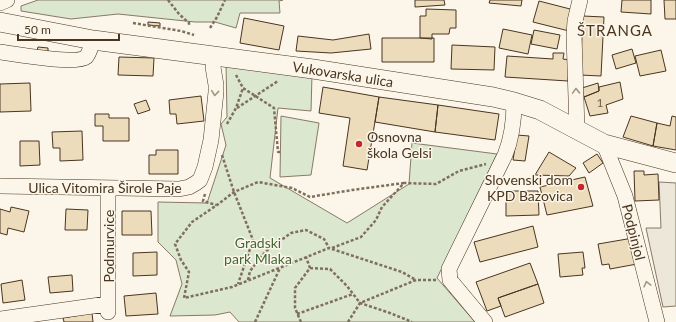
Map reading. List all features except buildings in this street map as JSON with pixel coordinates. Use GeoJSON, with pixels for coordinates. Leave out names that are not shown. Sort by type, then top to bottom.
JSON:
{"type":"FeatureCollection","features":[{"type":"Feature","properties":{"kind":"main road","name":"Vukovarska ulica"},"geometry":{"type":"LineString","coordinates":[[0,22],[93,40],[313,68],[493,97],[540,110],[604,144],[676,163]]}},
{"type":"Feature","properties":{"kind":"street"},"geometry":{"type":"LineString","coordinates":[[0,3],[7,0]]}},
{"type":"Feature","properties":{"kind":"street"},"geometry":{"type":"LineString","coordinates":[[577,130],[574,35],[575,21],[580,0]]}},
{"type":"Feature","properties":{"kind":"street"},"geometry":{"type":"LineString","coordinates":[[0,52],[67,60],[79,59],[86,57],[90,51],[93,40]]}},
{"type":"Feature","properties":{"kind":"street","name":"Ulica Vitomira Širole Paje"},"geometry":{"type":"LineString","coordinates":[[0,186],[179,189],[193,186],[200,180],[205,167],[211,140],[216,85],[213,67],[215,55]]}},
{"type":"Feature","properties":{"kind":"street"},"geometry":{"type":"LineString","coordinates":[[485,322],[450,280],[449,270],[510,143],[514,115],[514,102]]}},
{"type":"Feature","properties":{"kind":"street","name":"Podpinjol"},"geometry":{"type":"LineString","coordinates":[[604,144],[625,196],[657,322]]}},
{"type":"Feature","properties":{"kind":"street","name":"Podmurvice"},"geometry":{"type":"LineString","coordinates":[[0,319],[108,308],[108,188]]}},
{"type":"Feature","properties":{"kind":"path"},"geometry":{"type":"LineString","coordinates":[[168,0],[179,14],[189,23],[189,26]]}},
{"type":"Feature","properties":{"kind":"path"},"geometry":{"type":"LineString","coordinates":[[210,28],[225,0]]}},
{"type":"Feature","properties":{"kind":"path"},"geometry":{"type":"LineString","coordinates":[[133,23],[181,31],[194,35]]}},
{"type":"Feature","properties":{"kind":"path"},"geometry":{"type":"LineString","coordinates":[[234,69],[243,88],[274,108],[278,152],[280,152]]}},
{"type":"Feature","properties":{"kind":"path"},"geometry":{"type":"LineString","coordinates":[[236,108],[280,80]]}},
{"type":"Feature","properties":{"kind":"path"},"geometry":{"type":"LineString","coordinates":[[221,153],[225,161],[234,192],[253,240],[238,284]]}},
{"type":"Feature","properties":{"kind":"path"},"geometry":{"type":"LineString","coordinates":[[404,183],[382,207],[376,220],[361,237],[238,284],[184,298],[189,272],[181,260],[175,244],[192,222],[234,192],[258,182],[292,188],[310,197],[404,183],[436,184],[458,171],[502,160]]}},
{"type":"Feature","properties":{"kind":"path"},"geometry":{"type":"LineString","coordinates":[[205,192],[203,202],[217,205]]}},
{"type":"Feature","properties":{"kind":"path"},"geometry":{"type":"LineString","coordinates":[[248,280],[250,271],[266,251],[291,233],[306,230],[324,239],[330,248],[402,272],[416,280]]}},
{"type":"Feature","properties":{"kind":"path"},"geometry":{"type":"LineString","coordinates":[[306,257],[310,268]]}},
{"type":"Feature","properties":{"kind":"path"},"geometry":{"type":"LineString","coordinates":[[255,322],[280,268]]}},
{"type":"Feature","properties":{"kind":"path"},"geometry":{"type":"LineString","coordinates":[[310,268],[330,269],[347,286],[360,303],[390,312],[410,322]]}},
{"type":"Feature","properties":{"kind":"path"},"geometry":{"type":"LineString","coordinates":[[301,322],[295,308],[295,288],[310,268]]}},
{"type":"Feature","properties":{"kind":"path"},"geometry":{"type":"LineString","coordinates":[[348,322],[360,303],[416,280],[450,280]]}},
{"type":"Feature","properties":{"kind":"path"},"geometry":{"type":"LineString","coordinates":[[297,314],[353,294]]}},
{"type":"Feature","properties":{"kind":"green space"},"geometry":{"type":"Polygon","coordinates":[[[38,0],[283,0],[279,1],[280,13],[240,13],[236,28],[215,22],[195,22],[118,14],[71,19],[21,11],[21,6],[38,0]]]}},
{"type":"Feature","properties":{"kind":"green space","name":"Gradski park Mlaka"},"geometry":{"type":"Polygon","coordinates":[[[226,62],[312,75],[311,111],[278,108],[270,178],[347,223],[409,184],[412,143],[497,154],[437,278],[475,322],[239,322],[230,312],[215,315],[170,316],[182,284],[176,260],[158,242],[158,202],[207,203],[226,145],[221,124],[227,117],[226,62]]]}},
{"type":"Feature","properties":{"kind":"green space"},"geometry":{"type":"Polygon","coordinates":[[[281,116],[319,123],[311,175],[280,177],[281,116]]]}},
{"type":"Feature","properties":{"kind":"shaded area"},"geometry":{"type":"Polygon","coordinates":[[[659,182],[676,183],[676,306],[663,307],[646,228],[661,228],[659,182]]]}},
{"type":"Feature","properties":{"kind":"place","name":"Osnovna škola Gelsi"},"geometry":{"type":"Point","coordinates":[359,144]}},
{"type":"Feature","properties":{"kind":"place","name":"Slovenski dom KPD Bazovica"},"geometry":{"type":"Point","coordinates":[581,187]}},
{"type":"Feature","properties":{"kind":"district","name":"ŠTRANGA"},"geometry":{"type":"Point","coordinates":[615,30]}}]}
